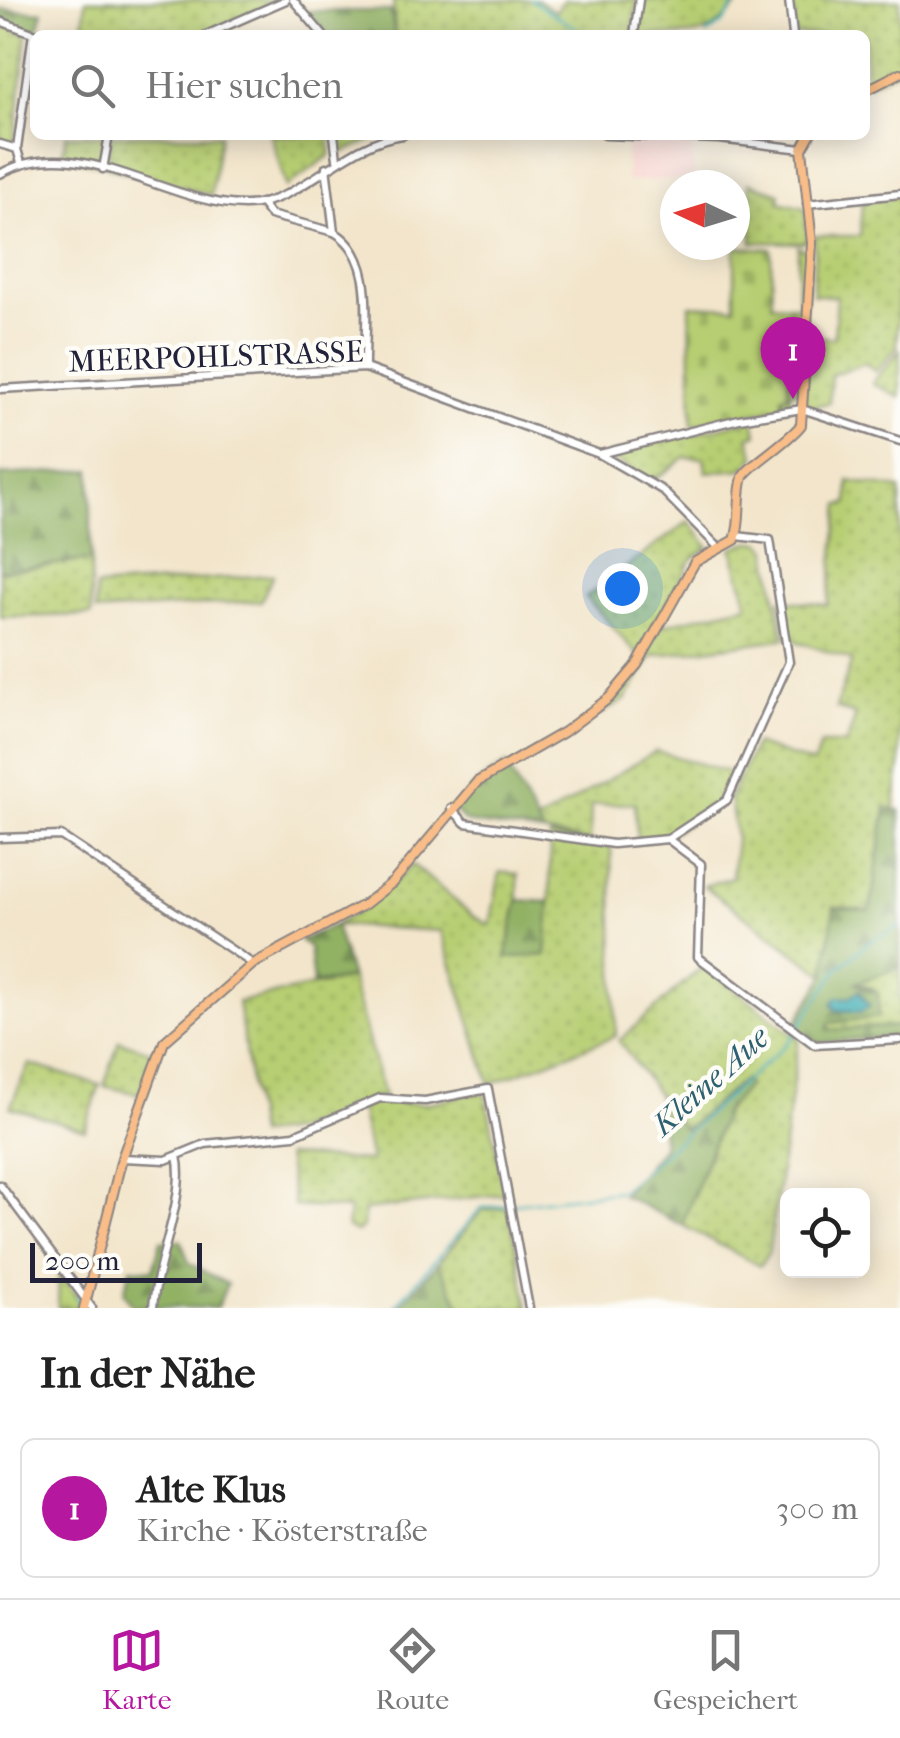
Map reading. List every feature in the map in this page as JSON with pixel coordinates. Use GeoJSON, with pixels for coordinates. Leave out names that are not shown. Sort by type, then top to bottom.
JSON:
{"type":"FeatureCollection","features":[{"type":"Feature","properties":{"kind":"main road"},"geometry":{"type":"LineString","coordinates":[[870,88],[900,73]]}},
{"type":"Feature","properties":{"kind":"main road"},"geometry":{"type":"LineString","coordinates":[[87,1305],[122,1158],[164,1042],[253,964],[366,904],[416,857],[450,808],[477,782],[564,732],[609,698],[636,664],[695,562],[737,536],[744,476],[753,464],[784,446],[801,425],[812,272],[802,149],[805,140]]}},
{"type":"Feature","properties":{"kind":"street"},"geometry":{"type":"LineString","coordinates":[[218,30],[290,0],[318,30]]}},
{"type":"Feature","properties":{"kind":"street"},"geometry":{"type":"LineString","coordinates":[[635,30],[639,0]]}},
{"type":"Feature","properties":{"kind":"street"},"geometry":{"type":"LineString","coordinates":[[790,0],[793,30]]}},
{"type":"Feature","properties":{"kind":"street"},"geometry":{"type":"LineString","coordinates":[[0,20],[30,32]]}},
{"type":"Feature","properties":{"kind":"street"},"geometry":{"type":"LineString","coordinates":[[21,163],[17,149],[30,66]]}},
{"type":"Feature","properties":{"kind":"street"},"geometry":{"type":"LineString","coordinates":[[103,169],[108,140]]}},
{"type":"Feature","properties":{"kind":"street"},"geometry":{"type":"LineString","coordinates":[[335,140],[337,160]]}},
{"type":"Feature","properties":{"kind":"street"},"geometry":{"type":"LineString","coordinates":[[0,174],[21,163],[63,160],[235,204],[262,203],[380,140]]}},
{"type":"Feature","properties":{"kind":"street"},"geometry":{"type":"LineString","coordinates":[[727,140],[802,149]]}},
{"type":"Feature","properties":{"kind":"street"},"geometry":{"type":"LineString","coordinates":[[0,144],[17,149]]}},
{"type":"Feature","properties":{"kind":"street"},"geometry":{"type":"LineString","coordinates":[[326,167],[334,232]]}},
{"type":"Feature","properties":{"kind":"street"},"geometry":{"type":"LineString","coordinates":[[808,204],[900,194]]}},
{"type":"Feature","properties":{"kind":"street"},"geometry":{"type":"LineString","coordinates":[[262,203],[270,215],[334,232],[349,243],[363,270],[365,368]]}},
{"type":"Feature","properties":{"kind":"street","name":"MEERPOHLSTRASSE"},"geometry":{"type":"LineString","coordinates":[[0,390],[365,368],[599,454],[662,490],[719,548]]}},
{"type":"Feature","properties":{"kind":"street"},"geometry":{"type":"LineString","coordinates":[[599,454],[724,422],[802,410],[900,441]]}},
{"type":"Feature","properties":{"kind":"street"},"geometry":{"type":"LineString","coordinates":[[450,808],[465,823],[586,843],[668,839],[727,800],[789,662],[770,540],[737,536]]}},
{"type":"Feature","properties":{"kind":"street"},"geometry":{"type":"LineString","coordinates":[[0,838],[62,836],[253,964]]}},
{"type":"Feature","properties":{"kind":"street"},"geometry":{"type":"LineString","coordinates":[[668,839],[701,864],[698,957],[814,1045],[900,1040]]}},
{"type":"Feature","properties":{"kind":"street"},"geometry":{"type":"LineString","coordinates":[[122,1158],[177,1156],[205,1144],[294,1134],[380,1098],[425,1101],[488,1089],[529,1308]]}},
{"type":"Feature","properties":{"kind":"street"},"geometry":{"type":"LineString","coordinates":[[152,1308],[154,1276],[179,1176],[177,1156]]}},
{"type":"Feature","properties":{"kind":"street"},"geometry":{"type":"LineString","coordinates":[[0,1185],[87,1305]]}},
{"type":"Feature","properties":{"kind":"shaded area"},"geometry":{"type":"Polygon","coordinates":[[[626,140],[692,141],[694,170],[660,170],[660,180],[627,181],[626,140]]]}},
{"type":"Feature","properties":{"kind":"green space"},"geometry":{"type":"Polygon","coordinates":[[[86,0],[279,0],[212,30],[127,25],[126,30],[83,30],[86,0]]]}},
{"type":"Feature","properties":{"kind":"green space"},"geometry":{"type":"Polygon","coordinates":[[[393,0],[538,0],[556,12],[563,0],[637,0],[633,30],[395,30],[393,0]]]}},
{"type":"Feature","properties":{"kind":"green space"},"geometry":{"type":"Polygon","coordinates":[[[642,0],[741,0],[710,30],[638,30],[642,0]]]}},
{"type":"Feature","properties":{"kind":"green space"},"geometry":{"type":"Polygon","coordinates":[[[792,0],[900,0],[900,69],[870,84],[870,30],[795,30],[792,0]]]}},
{"type":"Feature","properties":{"kind":"green space"},"geometry":{"type":"Polygon","coordinates":[[[0,9],[43,12],[38,30],[2,20],[0,9]]]}},
{"type":"Feature","properties":{"kind":"green space"},"geometry":{"type":"Polygon","coordinates":[[[307,11],[391,11],[394,30],[324,30],[307,11]]]}},
{"type":"Feature","properties":{"kind":"green space"},"geometry":{"type":"Polygon","coordinates":[[[0,24],[27,35],[14,143],[0,140],[0,24]]]}},
{"type":"Feature","properties":{"kind":"green space"},"geometry":{"type":"Polygon","coordinates":[[[65,140],[105,140],[102,165],[62,157],[65,140]]]}},
{"type":"Feature","properties":{"kind":"green space"},"geometry":{"type":"Polygon","coordinates":[[[111,140],[219,140],[211,195],[107,167],[111,140]]]}},
{"type":"Feature","properties":{"kind":"green space"},"geometry":{"type":"Polygon","coordinates":[[[272,140],[330,140],[330,155],[286,187],[272,140]]]}},
{"type":"Feature","properties":{"kind":"green space"},"geometry":{"type":"Polygon","coordinates":[[[337,140],[372,140],[344,152],[338,150],[337,140]]]}},
{"type":"Feature","properties":{"kind":"green space"},"geometry":{"type":"Polygon","coordinates":[[[750,183],[780,193],[779,202],[805,208],[808,240],[752,242],[750,183]]]}},
{"type":"Feature","properties":{"kind":"green space"},"geometry":{"type":"Polygon","coordinates":[[[900,196],[897,347],[875,372],[866,363],[831,375],[829,403],[804,408],[807,336],[834,338],[837,297],[813,294],[815,236],[860,236],[862,201],[900,196]]]}},
{"type":"Feature","properties":{"kind":"green space"},"geometry":{"type":"Polygon","coordinates":[[[798,247],[808,251],[805,306],[798,306],[798,247]]]}},
{"type":"Feature","properties":{"kind":"green space"},"geometry":{"type":"Polygon","coordinates":[[[750,248],[771,249],[772,304],[804,306],[798,350],[791,350],[788,395],[782,396],[782,408],[692,426],[690,305],[735,307],[735,260],[750,260],[750,248]]]}},
{"type":"Feature","properties":{"kind":"green space"},"geometry":{"type":"Polygon","coordinates":[[[791,350],[798,350],[795,392],[790,392],[790,407],[782,408],[791,350]]]}},
{"type":"Feature","properties":{"kind":"green space"},"geometry":{"type":"Polygon","coordinates":[[[900,350],[900,397],[872,383],[900,350]]]}},
{"type":"Feature","properties":{"kind":"green space"},"geometry":{"type":"Polygon","coordinates":[[[754,419],[757,434],[749,437],[755,457],[744,469],[706,472],[704,458],[685,457],[653,481],[611,458],[611,454],[754,419]]]}},
{"type":"Feature","properties":{"kind":"green space"},"geometry":{"type":"Polygon","coordinates":[[[91,470],[91,560],[0,571],[0,475],[91,470]]]}},
{"type":"Feature","properties":{"kind":"green space"},"geometry":{"type":"Polygon","coordinates":[[[849,481],[900,489],[900,765],[894,810],[886,809],[870,911],[834,907],[825,975],[704,886],[732,877],[736,839],[730,799],[755,744],[813,764],[821,744],[846,744],[856,715],[836,708],[852,660],[787,638],[781,600],[828,605],[840,505],[848,504],[849,481]]]}},
{"type":"Feature","properties":{"kind":"green space"},"geometry":{"type":"Polygon","coordinates":[[[689,521],[709,547],[692,559],[638,655],[586,597],[689,521]]]}},
{"type":"Feature","properties":{"kind":"green space"},"geometry":{"type":"Polygon","coordinates":[[[761,542],[768,549],[783,639],[652,656],[625,700],[596,716],[618,696],[662,625],[748,605],[732,548],[761,542]]]}},
{"type":"Feature","properties":{"kind":"green space"},"geometry":{"type":"Polygon","coordinates":[[[91,560],[91,615],[0,617],[0,571],[91,560]]]}},
{"type":"Feature","properties":{"kind":"green space"},"geometry":{"type":"Polygon","coordinates":[[[273,575],[261,601],[96,612],[96,587],[273,575]]]}},
{"type":"Feature","properties":{"kind":"green space"},"geometry":{"type":"Polygon","coordinates":[[[656,751],[735,774],[726,799],[668,835],[637,841],[635,803],[591,805],[590,842],[543,833],[537,822],[656,751]]]}},
{"type":"Feature","properties":{"kind":"green space"},"geometry":{"type":"Polygon","coordinates":[[[506,764],[543,833],[465,822],[453,808],[478,783],[506,764]]]}},
{"type":"Feature","properties":{"kind":"green space"},"geometry":{"type":"Polygon","coordinates":[[[886,808],[900,810],[900,967],[856,983],[878,993],[879,1017],[829,1023],[828,1030],[900,1026],[900,1036],[815,1043],[793,1028],[825,975],[834,907],[870,911],[886,808]]]}},
{"type":"Feature","properties":{"kind":"green space"},"geometry":{"type":"Polygon","coordinates":[[[550,837],[611,847],[616,1036],[490,1084],[441,931],[335,925],[366,907],[413,865],[473,916],[490,925],[500,872],[518,874],[518,900],[506,958],[550,902],[550,837]]]}},
{"type":"Feature","properties":{"kind":"green space"},"geometry":{"type":"Polygon","coordinates":[[[518,900],[550,902],[546,955],[506,958],[518,900]]]}},
{"type":"Feature","properties":{"kind":"green space"},"geometry":{"type":"Polygon","coordinates":[[[335,925],[351,978],[313,984],[309,947],[300,940],[335,925]]]}},
{"type":"Feature","properties":{"kind":"green space"},"geometry":{"type":"Polygon","coordinates":[[[704,965],[799,1039],[769,1252],[760,1266],[682,1225],[725,1111],[747,1084],[743,1080],[684,1130],[619,1041],[704,965]]]}},
{"type":"Feature","properties":{"kind":"green space"},"geometry":{"type":"Polygon","coordinates":[[[900,967],[900,1026],[828,1031],[829,1023],[879,1017],[874,989],[856,982],[900,967]]]}},
{"type":"Feature","properties":{"kind":"green space"},"geometry":{"type":"Polygon","coordinates":[[[351,978],[384,1096],[293,1131],[258,1135],[238,1002],[351,978]]]}},
{"type":"Feature","properties":{"kind":"green space"},"geometry":{"type":"Polygon","coordinates":[[[119,1041],[154,1052],[139,1094],[104,1086],[119,1041]]]}},
{"type":"Feature","properties":{"kind":"green space"},"geometry":{"type":"Polygon","coordinates":[[[29,1064],[100,1085],[85,1130],[10,1107],[29,1064]]]}},
{"type":"Feature","properties":{"kind":"green space"},"geometry":{"type":"Polygon","coordinates":[[[743,1080],[748,1085],[725,1112],[682,1225],[622,1195],[663,1147],[658,1098],[685,1130],[743,1080]]]}},
{"type":"Feature","properties":{"kind":"green space"},"geometry":{"type":"Polygon","coordinates":[[[478,1092],[486,1096],[505,1194],[364,1210],[363,1227],[356,1232],[347,1227],[349,1209],[294,1206],[286,1156],[371,1161],[360,1108],[382,1101],[424,1104],[478,1092]]]}},
{"type":"Feature","properties":{"kind":"green space"},"geometry":{"type":"Polygon","coordinates":[[[508,1207],[528,1308],[462,1308],[438,1263],[482,1210],[508,1207]]]}},
{"type":"Feature","properties":{"kind":"green space"},"geometry":{"type":"Polygon","coordinates":[[[181,1240],[189,1263],[227,1284],[217,1308],[133,1306],[124,1292],[131,1268],[153,1270],[161,1241],[181,1240]]]}},
{"type":"Feature","properties":{"kind":"green space"},"geometry":{"type":"Polygon","coordinates":[[[438,1263],[462,1308],[397,1308],[438,1263]]]}},
{"type":"Feature","properties":{"kind":"green space"},"geometry":{"type":"Polygon","coordinates":[[[59,1268],[78,1299],[78,1308],[58,1308],[59,1268]]]}},
{"type":"Feature","properties":{"kind":"water"},"geometry":{"type":"Polygon","coordinates":[[[859,991],[870,1006],[860,1012],[836,1010],[832,1004],[837,997],[848,998],[859,991]]]}},
{"type":"Feature","properties":{"kind":"waterway"},"geometry":{"type":"LineString","coordinates":[[531,0],[579,30]]}},
{"type":"Feature","properties":{"kind":"waterway"},"geometry":{"type":"LineString","coordinates":[[713,30],[723,23],[738,0]]}},
{"type":"Feature","properties":{"kind":"waterway","name":"Kleine Aue"},"geometry":{"type":"LineString","coordinates":[[513,1204],[621,1191],[788,1043],[838,969],[870,941],[900,926]]}},
{"type":"Feature","properties":{"kind":"waterway","name":"Kleine Aue"},"geometry":{"type":"LineString","coordinates":[[393,1308],[481,1208],[506,1205]]}},
{"type":"Feature","properties":{"kind":"waterway"},"geometry":{"type":"LineString","coordinates":[[77,1294],[79,1308]]}},
{"type":"Feature","properties":{"kind":"place","name":"Alte Klus"},"geometry":{"type":"Point","coordinates":[793,399]}}]}
